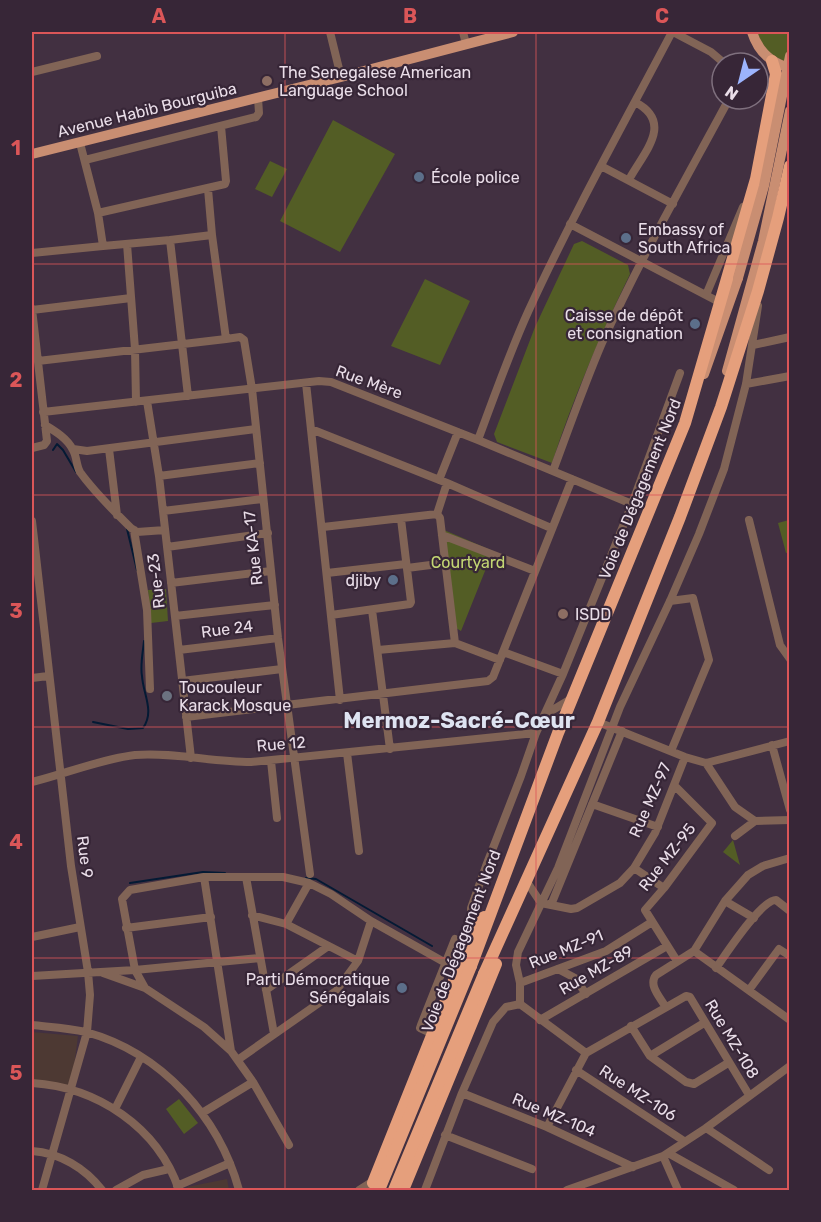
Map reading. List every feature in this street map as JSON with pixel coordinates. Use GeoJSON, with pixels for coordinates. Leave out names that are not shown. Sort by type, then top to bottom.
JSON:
{"type":"FeatureCollection","features":[{"type":"Feature","properties":{"kind":"highway"},"geometry":{"type":"LineString","coordinates":[[685,423],[756,178],[776,74],[772,61]]}},
{"type":"Feature","properties":{"kind":"highway","name":"Voie de Dégagement Nord"},"geometry":{"type":"LineString","coordinates":[[396,1191],[484,974],[598,722],[680,517],[721,407],[755,287],[778,218],[789,166]]}},
{"type":"Feature","properties":{"kind":"highway","name":"Voie de Dégagement Nord"},"geometry":{"type":"LineString","coordinates":[[376,1187],[471,966],[572,699],[685,423]]}},
{"type":"Feature","properties":{"kind":"highway"},"geometry":{"type":"LineString","coordinates":[[403,1191],[529,885],[536,856]]}},
{"type":"Feature","properties":{"kind":"highway"},"geometry":{"type":"LineString","coordinates":[[376,1187],[471,938],[494,904]]}},
{"type":"Feature","properties":{"kind":"main road","name":"Avenue Habib Bourguiba"},"geometry":{"type":"LineString","coordinates":[[32,154],[513,32]]}},
{"type":"Feature","properties":{"kind":"main road"},"geometry":{"type":"LineString","coordinates":[[752,32],[759,49],[772,61],[789,68]]}},
{"type":"Feature","properties":{"kind":"main road","name":"Voie de Dégagement Nord"},"geometry":{"type":"LineString","coordinates":[[685,423],[738,278],[764,186],[789,56]]}},
{"type":"Feature","properties":{"kind":"main road"},"geometry":{"type":"LineString","coordinates":[[755,287],[789,111]]}},
{"type":"Feature","properties":{"kind":"street"},"geometry":{"type":"LineString","coordinates":[[330,32],[341,77]]}},
{"type":"Feature","properties":{"kind":"street"},"geometry":{"type":"LineString","coordinates":[[463,32],[466,44]]}},
{"type":"Feature","properties":{"kind":"street"},"geometry":{"type":"LineString","coordinates":[[478,440],[527,315],[570,224],[673,32],[710,51]]}},
{"type":"Feature","properties":{"kind":"street"},"geometry":{"type":"LineString","coordinates":[[32,72],[97,56]]}},
{"type":"Feature","properties":{"kind":"street"},"geometry":{"type":"LineString","coordinates":[[85,160],[258,116],[258,98]]}},
{"type":"Feature","properties":{"kind":"street"},"geometry":{"type":"LineString","coordinates":[[631,176],[653,138],[656,123],[650,112],[635,102]]}},
{"type":"Feature","properties":{"kind":"street"},"geometry":{"type":"LineString","coordinates":[[553,471],[586,382],[642,262],[723,111]]}},
{"type":"Feature","properties":{"kind":"street"},"geometry":{"type":"LineString","coordinates":[[99,213],[223,185],[226,181],[221,126]]}},
{"type":"Feature","properties":{"kind":"street"},"geometry":{"type":"LineString","coordinates":[[80,143],[99,213],[103,246]]}},
{"type":"Feature","properties":{"kind":"street"},"geometry":{"type":"LineString","coordinates":[[601,166],[673,204]]}},
{"type":"Feature","properties":{"kind":"street"},"geometry":{"type":"LineString","coordinates":[[706,296],[756,178]]}},
{"type":"Feature","properties":{"kind":"street"},"geometry":{"type":"LineString","coordinates":[[38,361],[226,339],[208,189]]}},
{"type":"Feature","properties":{"kind":"street"},"geometry":{"type":"LineString","coordinates":[[570,224],[721,303]]}},
{"type":"Feature","properties":{"kind":"street"},"geometry":{"type":"LineString","coordinates":[[32,253],[212,235]]}},
{"type":"Feature","properties":{"kind":"street"},"geometry":{"type":"LineString","coordinates":[[170,240],[188,396]]}},
{"type":"Feature","properties":{"kind":"street"},"geometry":{"type":"LineString","coordinates":[[127,244],[135,349],[136,402]]}},
{"type":"Feature","properties":{"kind":"street"},"geometry":{"type":"LineString","coordinates":[[546,904],[620,707],[670,601],[724,470],[746,384],[753,345],[755,287]]}},
{"type":"Feature","properties":{"kind":"street"},"geometry":{"type":"LineString","coordinates":[[32,448],[41,447],[47,441],[32,309],[131,298]]}},
{"type":"Feature","properties":{"kind":"street","name":"Rue KA-17"},"geometry":{"type":"LineString","coordinates":[[226,339],[240,337],[244,340],[252,389],[278,638],[310,879]]}},
{"type":"Feature","properties":{"kind":"street"},"geometry":{"type":"LineString","coordinates":[[753,345],[789,337]]}},
{"type":"Feature","properties":{"kind":"street"},"geometry":{"type":"LineString","coordinates":[[471,938],[471,908],[536,733],[563,675],[632,504],[680,373]]}},
{"type":"Feature","properties":{"kind":"street"},"geometry":{"type":"LineString","coordinates":[[746,384],[789,376]]}},
{"type":"Feature","properties":{"kind":"street","name":"Rue Mère"},"geometry":{"type":"LineString","coordinates":[[44,412],[330,382],[632,504]]}},
{"type":"Feature","properties":{"kind":"street"},"geometry":{"type":"LineString","coordinates":[[306,383],[340,700]]}},
{"type":"Feature","properties":{"kind":"street","name":"Rue-23"},"geometry":{"type":"LineString","coordinates":[[147,401],[159,476],[191,759]]}},
{"type":"Feature","properties":{"kind":"street"},"geometry":{"type":"LineString","coordinates":[[45,425],[60,435],[73,449],[78,469],[100,498],[134,530],[147,610],[150,689]]}},
{"type":"Feature","properties":{"kind":"street"},"geometry":{"type":"LineString","coordinates":[[73,449],[87,452],[153,441],[256,429]]}},
{"type":"Feature","properties":{"kind":"street"},"geometry":{"type":"LineString","coordinates":[[311,429],[551,528]]}},
{"type":"Feature","properties":{"kind":"street"},"geometry":{"type":"LineString","coordinates":[[455,643],[440,518],[437,514],[443,482],[458,432]]}},
{"type":"Feature","properties":{"kind":"street"},"geometry":{"type":"LineString","coordinates":[[109,449],[117,515]]}},
{"type":"Feature","properties":{"kind":"street"},"geometry":{"type":"LineString","coordinates":[[159,476],[260,463]]}},
{"type":"Feature","properties":{"kind":"street"},"geometry":{"type":"LineString","coordinates":[[186,717],[489,681],[572,479]]}},
{"type":"Feature","properties":{"kind":"street"},"geometry":{"type":"LineString","coordinates":[[163,511],[263,499]]}},
{"type":"Feature","properties":{"kind":"street"},"geometry":{"type":"LineString","coordinates":[[322,527],[437,514]]}},
{"type":"Feature","properties":{"kind":"street"},"geometry":{"type":"LineString","coordinates":[[331,615],[410,604],[401,519]]}},
{"type":"Feature","properties":{"kind":"street"},"geometry":{"type":"LineString","coordinates":[[749,520],[780,645],[789,659]]}},
{"type":"Feature","properties":{"kind":"street","name":"Rue 9"},"geometry":{"type":"LineString","coordinates":[[32,521],[33,554],[71,866],[88,972],[90,1004],[87,1032],[42,1191]]}},
{"type":"Feature","properties":{"kind":"street"},"geometry":{"type":"LineString","coordinates":[[134,530],[165,530]]}},
{"type":"Feature","properties":{"kind":"street"},"geometry":{"type":"LineString","coordinates":[[167,547],[268,534]]}},
{"type":"Feature","properties":{"kind":"street"},"geometry":{"type":"LineString","coordinates":[[442,535],[535,571]]}},
{"type":"Feature","properties":{"kind":"street"},"geometry":{"type":"LineString","coordinates":[[327,573],[446,562]]}},
{"type":"Feature","properties":{"kind":"street"},"geometry":{"type":"LineString","coordinates":[[171,583],[271,571]]}},
{"type":"Feature","properties":{"kind":"street"},"geometry":{"type":"LineString","coordinates":[[670,601],[693,598],[709,660],[671,751]]}},
{"type":"Feature","properties":{"kind":"street"},"geometry":{"type":"LineString","coordinates":[[175,616],[275,604]]}},
{"type":"Feature","properties":{"kind":"street"},"geometry":{"type":"LineString","coordinates":[[372,610],[390,748]]}},
{"type":"Feature","properties":{"kind":"street","name":"Rue 24"},"geometry":{"type":"LineString","coordinates":[[180,650],[278,638]]}},
{"type":"Feature","properties":{"kind":"street"},"geometry":{"type":"LineString","coordinates":[[378,650],[455,643],[563,675]]}},
{"type":"Feature","properties":{"kind":"street"},"geometry":{"type":"LineString","coordinates":[[182,681],[282,669]]}},
{"type":"Feature","properties":{"kind":"street"},"geometry":{"type":"LineString","coordinates":[[32,678],[48,676]]}},
{"type":"Feature","properties":{"kind":"street"},"geometry":{"type":"LineString","coordinates":[[546,714],[572,699]]}},
{"type":"Feature","properties":{"kind":"street"},"geometry":{"type":"LineString","coordinates":[[598,722],[685,757],[706,763],[789,741]]}},
{"type":"Feature","properties":{"kind":"street"},"geometry":{"type":"LineString","coordinates":[[520,1004],[520,983],[516,965],[518,952],[546,904],[592,804],[622,731]]}},
{"type":"Feature","properties":{"kind":"street","name":"Rue 12"},"geometry":{"type":"LineString","coordinates":[[32,782],[136,755],[170,755],[226,762],[271,761],[536,733]]}},
{"type":"Feature","properties":{"kind":"street"},"geometry":{"type":"LineString","coordinates":[[772,745],[789,810]]}},
{"type":"Feature","properties":{"kind":"street"},"geometry":{"type":"LineString","coordinates":[[347,753],[358,850]]}},
{"type":"Feature","properties":{"kind":"street","name":"Rue MZ-97"},"geometry":{"type":"LineString","coordinates":[[546,904],[577,908],[620,883],[634,868],[658,827],[685,757]]}},
{"type":"Feature","properties":{"kind":"street"},"geometry":{"type":"LineString","coordinates":[[271,761],[277,818]]}},
{"type":"Feature","properties":{"kind":"street"},"geometry":{"type":"LineString","coordinates":[[706,763],[735,807],[755,821]]}},
{"type":"Feature","properties":{"kind":"street","name":"Rue MZ-95"},"geometry":{"type":"LineString","coordinates":[[652,922],[645,910],[712,823],[675,786]]}},
{"type":"Feature","properties":{"kind":"street"},"geometry":{"type":"LineString","coordinates":[[592,804],[658,827]]}},
{"type":"Feature","properties":{"kind":"street"},"geometry":{"type":"LineString","coordinates":[[735,836],[755,821],[789,820]]}},
{"type":"Feature","properties":{"kind":"street"},"geometry":{"type":"LineString","coordinates":[[547,1127],[586,1053],[666,1006],[652,984],[652,979],[694,951],[725,901],[748,876],[763,866],[789,858]]}},
{"type":"Feature","properties":{"kind":"street"},"geometry":{"type":"LineString","coordinates":[[634,868],[664,888]]}},
{"type":"Feature","properties":{"kind":"street"},"geometry":{"type":"LineString","coordinates":[[204,877],[231,1051]]}},
{"type":"Feature","properties":{"kind":"street"},"geometry":{"type":"LineString","coordinates":[[145,988],[135,970],[122,899],[126,892],[204,877],[310,879],[371,921],[444,962]]}},
{"type":"Feature","properties":{"kind":"street"},"geometry":{"type":"LineString","coordinates":[[246,877],[274,1034]]}},
{"type":"Feature","properties":{"kind":"street"},"geometry":{"type":"LineString","coordinates":[[286,924],[310,879]]}},
{"type":"Feature","properties":{"kind":"street"},"geometry":{"type":"LineString","coordinates":[[529,885],[546,904]]}},
{"type":"Feature","properties":{"kind":"street"},"geometry":{"type":"LineString","coordinates":[[716,968],[754,918],[771,900],[776,900],[789,912]]}},
{"type":"Feature","properties":{"kind":"street"},"geometry":{"type":"LineString","coordinates":[[725,901],[754,918]]}},
{"type":"Feature","properties":{"kind":"street"},"geometry":{"type":"LineString","coordinates":[[252,915],[286,924],[358,962]]}},
{"type":"Feature","properties":{"kind":"street"},"geometry":{"type":"LineString","coordinates":[[126,928],[211,917]]}},
{"type":"Feature","properties":{"kind":"street"},"geometry":{"type":"LineString","coordinates":[[239,1059],[336,991],[358,962],[371,921]]}},
{"type":"Feature","properties":{"kind":"street"},"geometry":{"type":"LineString","coordinates":[[652,922],[677,961]]}},
{"type":"Feature","properties":{"kind":"street","name":"Rue MZ-91"},"geometry":{"type":"LineString","coordinates":[[520,983],[606,951],[652,922]]}},
{"type":"Feature","properties":{"kind":"street"},"geometry":{"type":"LineString","coordinates":[[32,937],[80,927]]}},
{"type":"Feature","properties":{"kind":"street"},"geometry":{"type":"LineString","coordinates":[[433,1034],[420,1028],[444,962],[455,939]]}},
{"type":"Feature","properties":{"kind":"street","name":"Rue MZ-89"},"geometry":{"type":"LineString","coordinates":[[540,1020],[667,946]]}},
{"type":"Feature","properties":{"kind":"street"},"geometry":{"type":"LineString","coordinates":[[266,990],[327,947]]}},
{"type":"Feature","properties":{"kind":"street"},"geometry":{"type":"LineString","coordinates":[[748,990],[779,949],[789,954]]}},
{"type":"Feature","properties":{"kind":"street"},"geometry":{"type":"LineString","coordinates":[[694,951],[789,1020]]}},
{"type":"Feature","properties":{"kind":"street"},"geometry":{"type":"LineString","coordinates":[[32,976],[135,970],[260,958]]}},
{"type":"Feature","properties":{"kind":"street"},"geometry":{"type":"LineString","coordinates":[[558,969],[575,978],[586,994]]}},
{"type":"Feature","properties":{"kind":"street"},"geometry":{"type":"LineString","coordinates":[[100,971],[145,988],[204,1027],[231,1051],[239,1059],[289,1145]]}},
{"type":"Feature","properties":{"kind":"street","name":"Rue MZ-108"},"geometry":{"type":"LineString","coordinates":[[666,1006],[686,996],[690,997],[749,1095]]}},
{"type":"Feature","properties":{"kind":"street"},"geometry":{"type":"LineString","coordinates":[[520,1004],[586,1053]]}},
{"type":"Feature","properties":{"kind":"street"},"geometry":{"type":"LineString","coordinates":[[425,1191],[462,1093],[494,1022],[506,1007],[520,1004]]}},
{"type":"Feature","properties":{"kind":"street"},"geometry":{"type":"LineString","coordinates":[[650,1056],[704,1023]]}},
{"type":"Feature","properties":{"kind":"street"},"geometry":{"type":"LineString","coordinates":[[32,1025],[87,1032],[141,1057],[174,1082],[202,1113],[218,1137],[239,1191]]}},
{"type":"Feature","properties":{"kind":"street"},"geometry":{"type":"LineString","coordinates":[[631,1026],[650,1056],[686,1082],[694,1084],[729,1063]]}},
{"type":"Feature","properties":{"kind":"street"},"geometry":{"type":"LineString","coordinates":[[115,1109],[141,1057]]}},
{"type":"Feature","properties":{"kind":"street"},"geometry":{"type":"LineString","coordinates":[[567,1191],[666,1154],[706,1128],[789,1066]]}},
{"type":"Feature","properties":{"kind":"street","name":"Rue MZ-106"},"geometry":{"type":"LineString","coordinates":[[576,1070],[684,1141]]}},
{"type":"Feature","properties":{"kind":"street"},"geometry":{"type":"LineString","coordinates":[[202,1113],[253,1082]]}},
{"type":"Feature","properties":{"kind":"street"},"geometry":{"type":"LineString","coordinates":[[32,1083],[71,1089],[115,1109],[146,1135],[169,1168],[178,1188],[230,1163]]}},
{"type":"Feature","properties":{"kind":"street","name":"Rue MZ-104"},"geometry":{"type":"LineString","coordinates":[[462,1093],[547,1127],[633,1167]]}},
{"type":"Feature","properties":{"kind":"street"},"geometry":{"type":"LineString","coordinates":[[706,1128],[769,1170]]}},
{"type":"Feature","properties":{"kind":"street"},"geometry":{"type":"LineString","coordinates":[[445,1135],[532,1169]]}},
{"type":"Feature","properties":{"kind":"street"},"geometry":{"type":"LineString","coordinates":[[32,1151],[52,1154],[77,1167],[102,1191]]}},
{"type":"Feature","properties":{"kind":"street"},"geometry":{"type":"LineString","coordinates":[[666,1154],[677,1190]]}},
{"type":"Feature","properties":{"kind":"street"},"geometry":{"type":"LineString","coordinates":[[666,1154],[734,1191]]}},
{"type":"Feature","properties":{"kind":"street"},"geometry":{"type":"LineString","coordinates":[[116,1191],[144,1176],[169,1168]]}},
{"type":"Feature","properties":{"kind":"street"},"geometry":{"type":"LineString","coordinates":[[359,1191],[376,1187],[396,1191]]}},
{"type":"Feature","properties":{"kind":"shaded area"},"geometry":{"type":"Polygon","coordinates":[[[32,1032],[78,1036],[71,1089],[32,1085],[32,1032]]]}},
{"type":"Feature","properties":{"kind":"shaded area"},"geometry":{"type":"Polygon","coordinates":[[[227,1179],[229,1190],[188,1190],[187,1187],[227,1179]]]}},
{"type":"Feature","properties":{"kind":"green space"},"geometry":{"type":"Polygon","coordinates":[[[756,32],[789,32],[789,64],[766,51],[756,32]]]}},
{"type":"Feature","properties":{"kind":"green space"},"geometry":{"type":"Polygon","coordinates":[[[333,120],[395,154],[340,252],[280,221],[333,120]]]}},
{"type":"Feature","properties":{"kind":"green space"},"geometry":{"type":"Polygon","coordinates":[[[270,161],[287,169],[272,197],[255,189],[270,161]]]}},
{"type":"Feature","properties":{"kind":"green space"},"geometry":{"type":"Polygon","coordinates":[[[582,241],[628,265],[630,274],[588,367],[552,463],[497,442],[494,434],[535,327],[574,244],[582,241]]]}},
{"type":"Feature","properties":{"kind":"green space"},"geometry":{"type":"Polygon","coordinates":[[[425,279],[470,301],[440,365],[391,346],[425,279]]]}},
{"type":"Feature","properties":{"kind":"green space"},"geometry":{"type":"Polygon","coordinates":[[[789,520],[789,552],[786,553],[778,523],[789,520]]]}},
{"type":"Feature","properties":{"kind":"green space","name":"Courtyard"},"geometry":{"type":"Polygon","coordinates":[[[444,530],[493,551],[461,631],[456,628],[444,530]]]}},
{"type":"Feature","properties":{"kind":"green space"},"geometry":{"type":"Polygon","coordinates":[[[166,589],[168,621],[151,623],[148,590],[166,589]]]}},
{"type":"Feature","properties":{"kind":"green space"},"geometry":{"type":"Polygon","coordinates":[[[733,840],[740,865],[723,852],[733,840]]]}},
{"type":"Feature","properties":{"kind":"green space"},"geometry":{"type":"Polygon","coordinates":[[[179,1099],[198,1123],[184,1134],[166,1109],[179,1099]]]}},
{"type":"Feature","properties":{"kind":"waterway"},"geometry":{"type":"LineString","coordinates":[[53,450],[57,444],[76,472]]}},
{"type":"Feature","properties":{"kind":"waterway"},"geometry":{"type":"LineString","coordinates":[[127,529],[137,570]]}},
{"type":"Feature","properties":{"kind":"waterway"},"geometry":{"type":"LineString","coordinates":[[93,722],[128,729],[143,728],[148,715],[141,672],[144,641]]}},
{"type":"Feature","properties":{"kind":"waterway"},"geometry":{"type":"LineString","coordinates":[[130,883],[203,872],[225,873]]}},
{"type":"Feature","properties":{"kind":"waterway"},"geometry":{"type":"LineString","coordinates":[[306,878],[316,879],[432,946]]}},
{"type":"Feature","properties":{"kind":"place","name":"The Senegalese American Language School"},"geometry":{"type":"Point","coordinates":[267,81]}},
{"type":"Feature","properties":{"kind":"place","name":"École police"},"geometry":{"type":"Point","coordinates":[419,177]}},
{"type":"Feature","properties":{"kind":"place","name":"Embassy of South Africa"},"geometry":{"type":"Point","coordinates":[626,238]}},
{"type":"Feature","properties":{"kind":"place","name":"Caisse de dépôt et consignation"},"geometry":{"type":"Point","coordinates":[695,324]}},
{"type":"Feature","properties":{"kind":"place","name":"djiby"},"geometry":{"type":"Point","coordinates":[393,580]}},
{"type":"Feature","properties":{"kind":"place","name":"ISDD"},"geometry":{"type":"Point","coordinates":[563,614]}},
{"type":"Feature","properties":{"kind":"place","name":"Toucouleur Karack Mosque"},"geometry":{"type":"Point","coordinates":[167,696]}},
{"type":"Feature","properties":{"kind":"place","name":"Parti Démocratique Sénégalais"},"geometry":{"type":"Point","coordinates":[402,988]}},
{"type":"Feature","properties":{"kind":"district","name":"Mermoz-Sacré-Cœur"},"geometry":{"type":"Point","coordinates":[459,720]}}]}
